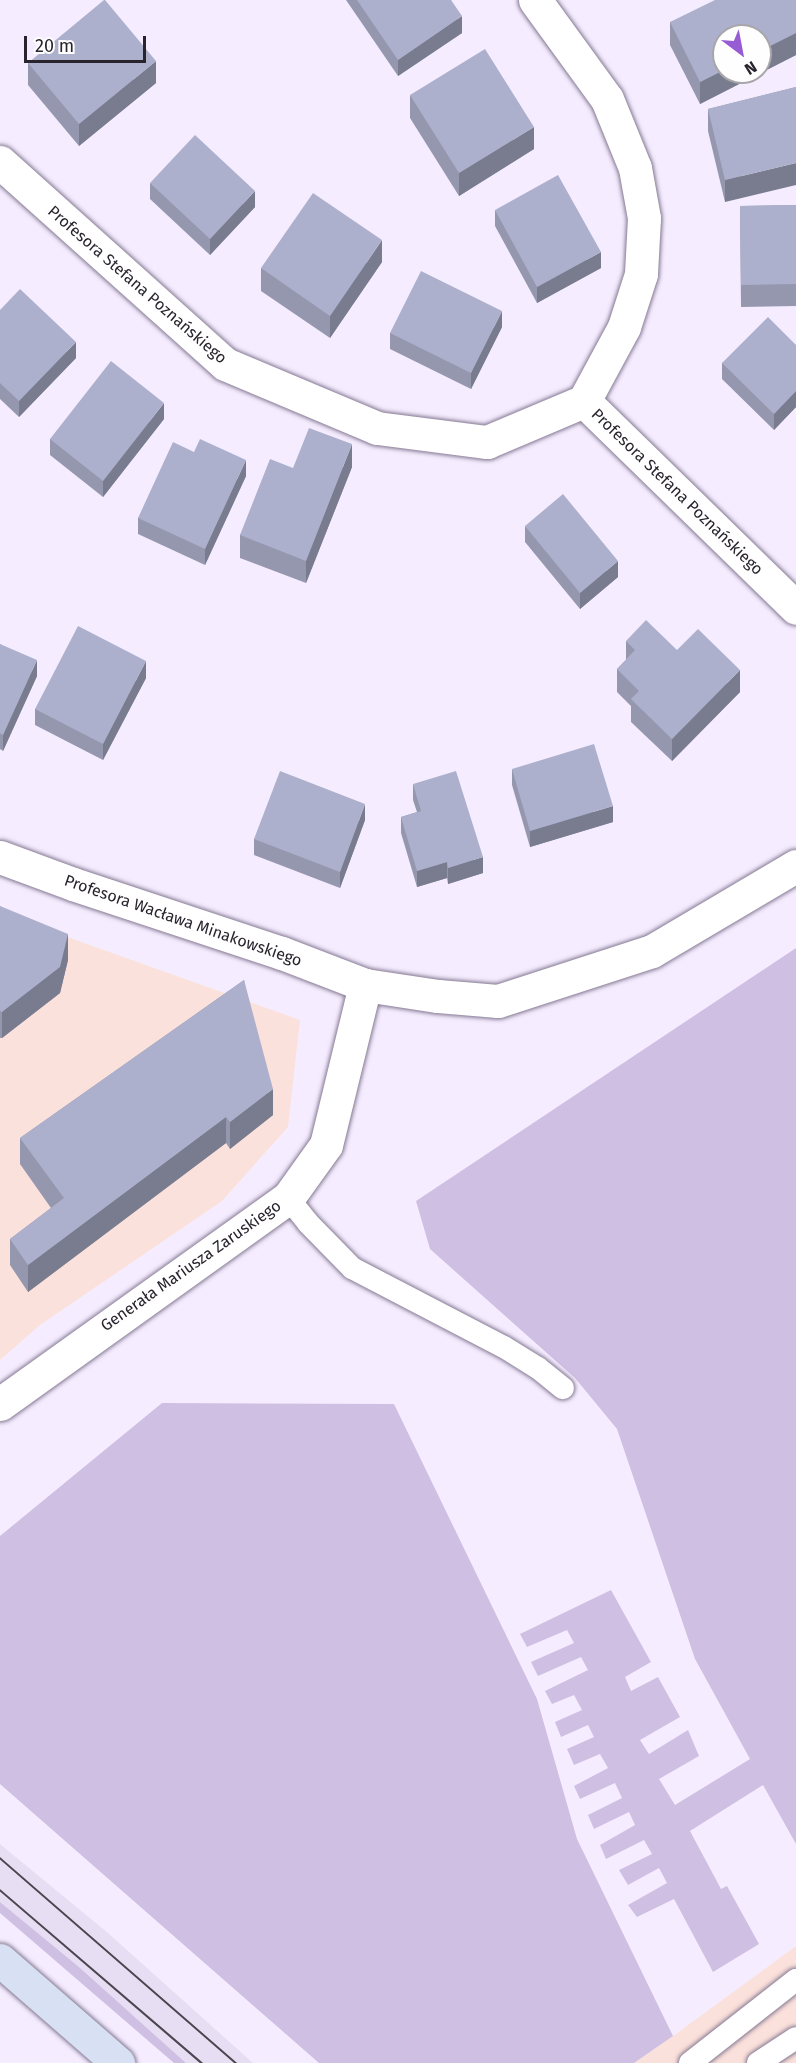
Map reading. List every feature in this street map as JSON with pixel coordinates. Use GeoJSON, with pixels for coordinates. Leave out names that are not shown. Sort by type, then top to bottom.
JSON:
{"type":"FeatureCollection","features":[{"type":"Feature","properties":{"kind":"main road"},"geometry":{"type":"LineString","coordinates":[[0,1960],[118,2063]]}},
{"type":"Feature","properties":{"kind":"street"},"geometry":{"type":"LineString","coordinates":[[535,0],[607,99],[635,168],[644,218],[641,274],[624,327],[584,401]]}},
{"type":"Feature","properties":{"kind":"street","name":"Profesora Stefana Poznańskiego"},"geometry":{"type":"LineString","coordinates":[[0,162],[225,364],[376,428],[487,442],[584,401],[796,608]]}},
{"type":"Feature","properties":{"kind":"street","name":"Profesora Wacława Minakowskiego"},"geometry":{"type":"LineString","coordinates":[[0,857],[72,884],[282,953],[365,985]]}},
{"type":"Feature","properties":{"kind":"street"},"geometry":{"type":"LineString","coordinates":[[365,985],[438,996],[498,1001],[652,951],[796,866]]}},
{"type":"Feature","properties":{"kind":"street","name":"Generała Mariusza Zaruskiego"},"geometry":{"type":"LineString","coordinates":[[0,1404],[288,1198],[326,1145],[365,985]]}},
{"type":"Feature","properties":{"kind":"lane"},"geometry":{"type":"LineString","coordinates":[[288,1198],[308,1223],[352,1268],[504,1347],[538,1368],[563,1388]]}},
{"type":"Feature","properties":{"kind":"lane"},"geometry":{"type":"LineString","coordinates":[[690,2063],[792,1985]]}},
{"type":"Feature","properties":{"kind":"lane"},"geometry":{"type":"LineString","coordinates":[[762,2060],[796,2038]]}},
{"type":"Feature","properties":{"kind":"lane"},"geometry":{"type":"LineString","coordinates":[[762,2060],[796,2049]]}},
{"type":"Feature","properties":{"kind":"shaded area"},"geometry":{"type":"Polygon","coordinates":[[[0,913],[300,1020],[288,1127],[222,1201],[40,1325],[0,1360],[0,913]]]}},
{"type":"Feature","properties":{"kind":"shaded area"},"geometry":{"type":"Polygon","coordinates":[[[796,948],[796,1844],[763,1785],[690,1831],[721,1889],[727,1886],[759,1944],[713,1972],[674,1899],[637,1917],[628,1905],[667,1883],[659,1868],[628,1885],[619,1870],[652,1854],[644,1840],[606,1859],[600,1845],[635,1825],[629,1812],[594,1829],[588,1815],[622,1798],[615,1783],[580,1799],[574,1786],[608,1768],[600,1754],[574,1765],[567,1749],[594,1737],[588,1725],[561,1737],[555,1722],[582,1710],[574,1695],[552,1704],[545,1691],[588,1670],[581,1657],[538,1676],[531,1662],[574,1643],[567,1630],[527,1647],[520,1634],[611,1590],[651,1662],[625,1677],[631,1691],[658,1677],[680,1717],[640,1740],[649,1754],[688,1730],[699,1756],[659,1779],[675,1805],[750,1759],[695,1659],[617,1429],[575,1378],[430,1249],[416,1201],[796,948]]]}},
{"type":"Feature","properties":{"kind":"shaded area"},"geometry":{"type":"Polygon","coordinates":[[[162,1403],[394,1404],[537,1699],[577,1839],[673,2036],[634,2063],[319,2063],[0,1784],[0,1536],[162,1403]]]}},
{"type":"Feature","properties":{"kind":"shaded area"},"geometry":{"type":"Polygon","coordinates":[[[0,1844],[108,1933],[253,2063],[186,2063],[79,1967],[0,1902],[0,1844]]]}},
{"type":"Feature","properties":{"kind":"shaded area"},"geometry":{"type":"Polygon","coordinates":[[[0,1902],[79,1967],[186,2063],[174,2063],[0,1913],[0,1902]]]}},
{"type":"Feature","properties":{"kind":"shaded area"},"geometry":{"type":"Polygon","coordinates":[[[796,1946],[796,2063],[634,2063],[673,2036],[796,1946]]]}},
{"type":"Feature","properties":{"kind":"building"},"geometry":{"type":"Polygon","coordinates":[[[104,0],[156,61],[79,124],[28,63],[104,0]]]}},
{"type":"Feature","properties":{"kind":"building"},"geometry":{"type":"Polygon","coordinates":[[[357,0],[451,0],[462,16],[398,60],[357,0]]]}},
{"type":"Feature","properties":{"kind":"building"},"geometry":{"type":"Polygon","coordinates":[[[715,0],[796,0],[796,33],[772,45],[772,24],[712,24],[712,76],[700,82],[670,22],[715,0]]]}},
{"type":"Feature","properties":{"kind":"building"},"geometry":{"type":"Polygon","coordinates":[[[485,49],[534,127],[459,173],[410,95],[485,49]]]}},
{"type":"Feature","properties":{"kind":"building"},"geometry":{"type":"Polygon","coordinates":[[[796,87],[796,163],[725,180],[708,109],[796,87]]]}},
{"type":"Feature","properties":{"kind":"building"},"geometry":{"type":"Polygon","coordinates":[[[195,135],[255,191],[210,239],[150,183],[195,135]]]}},
{"type":"Feature","properties":{"kind":"building"},"geometry":{"type":"Polygon","coordinates":[[[558,175],[601,252],[537,287],[495,210],[558,175]]]}},
{"type":"Feature","properties":{"kind":"building"},"geometry":{"type":"Polygon","coordinates":[[[313,193],[382,240],[330,316],[261,268],[313,193]]]}},
{"type":"Feature","properties":{"kind":"building"},"geometry":{"type":"Polygon","coordinates":[[[796,205],[796,284],[741,285],[740,206],[796,205]]]}},
{"type":"Feature","properties":{"kind":"building"},"geometry":{"type":"Polygon","coordinates":[[[421,271],[502,311],[471,373],[390,333],[421,271]]]}},
{"type":"Feature","properties":{"kind":"building"},"geometry":{"type":"Polygon","coordinates":[[[20,289],[76,342],[19,401],[0,383],[0,310],[20,289]]]}},
{"type":"Feature","properties":{"kind":"building"},"geometry":{"type":"Polygon","coordinates":[[[768,317],[796,345],[796,391],[774,414],[722,363],[768,317]]]}},
{"type":"Feature","properties":{"kind":"building"},"geometry":{"type":"Polygon","coordinates":[[[111,361],[164,403],[103,481],[50,439],[111,361]]]}},
{"type":"Feature","properties":{"kind":"building"},"geometry":{"type":"Polygon","coordinates":[[[309,428],[352,444],[306,561],[240,535],[270,459],[293,468],[309,428]]]}},
{"type":"Feature","properties":{"kind":"building"},"geometry":{"type":"Polygon","coordinates":[[[200,439],[246,460],[205,549],[138,518],[173,442],[194,452],[200,439]]]}},
{"type":"Feature","properties":{"kind":"building"},"geometry":{"type":"Polygon","coordinates":[[[563,494],[618,561],[580,593],[525,526],[563,494]]]}},
{"type":"Feature","properties":{"kind":"building"},"geometry":{"type":"Polygon","coordinates":[[[646,620],[677,650],[698,629],[740,670],[672,739],[631,699],[639,691],[617,669],[635,650],[626,641],[646,620]]]}},
{"type":"Feature","properties":{"kind":"building"},"geometry":{"type":"Polygon","coordinates":[[[78,626],[146,661],[103,744],[35,709],[78,626]]]}},
{"type":"Feature","properties":{"kind":"building"},"geometry":{"type":"Polygon","coordinates":[[[0,644],[37,660],[3,735],[0,733],[0,644]]]}},
{"type":"Feature","properties":{"kind":"building"},"geometry":{"type":"Polygon","coordinates":[[[594,744],[613,806],[530,831],[512,769],[594,744]]]}},
{"type":"Feature","properties":{"kind":"building"},"geometry":{"type":"Polygon","coordinates":[[[280,771],[365,804],[340,872],[254,839],[280,771]]]}},
{"type":"Feature","properties":{"kind":"building"},"geometry":{"type":"Polygon","coordinates":[[[456,771],[483,857],[448,868],[447,862],[417,871],[401,817],[421,811],[413,784],[456,771]]]}},
{"type":"Feature","properties":{"kind":"building"},"geometry":{"type":"Polygon","coordinates":[[[0,906],[68,934],[60,967],[2,1012],[0,1011],[0,906]]]}},
{"type":"Feature","properties":{"kind":"building"},"geometry":{"type":"Polygon","coordinates":[[[244,980],[273,1089],[230,1122],[226,1117],[28,1265],[10,1239],[64,1198],[20,1138],[244,980]]]}},
{"type":"Feature","properties":{"kind":"tram line"},"geometry":{"type":"LineString","coordinates":[[0,1858],[236,2063]]}},
{"type":"Feature","properties":{"kind":"tram line"},"geometry":{"type":"LineString","coordinates":[[0,1890],[202,2063]]}}]}
